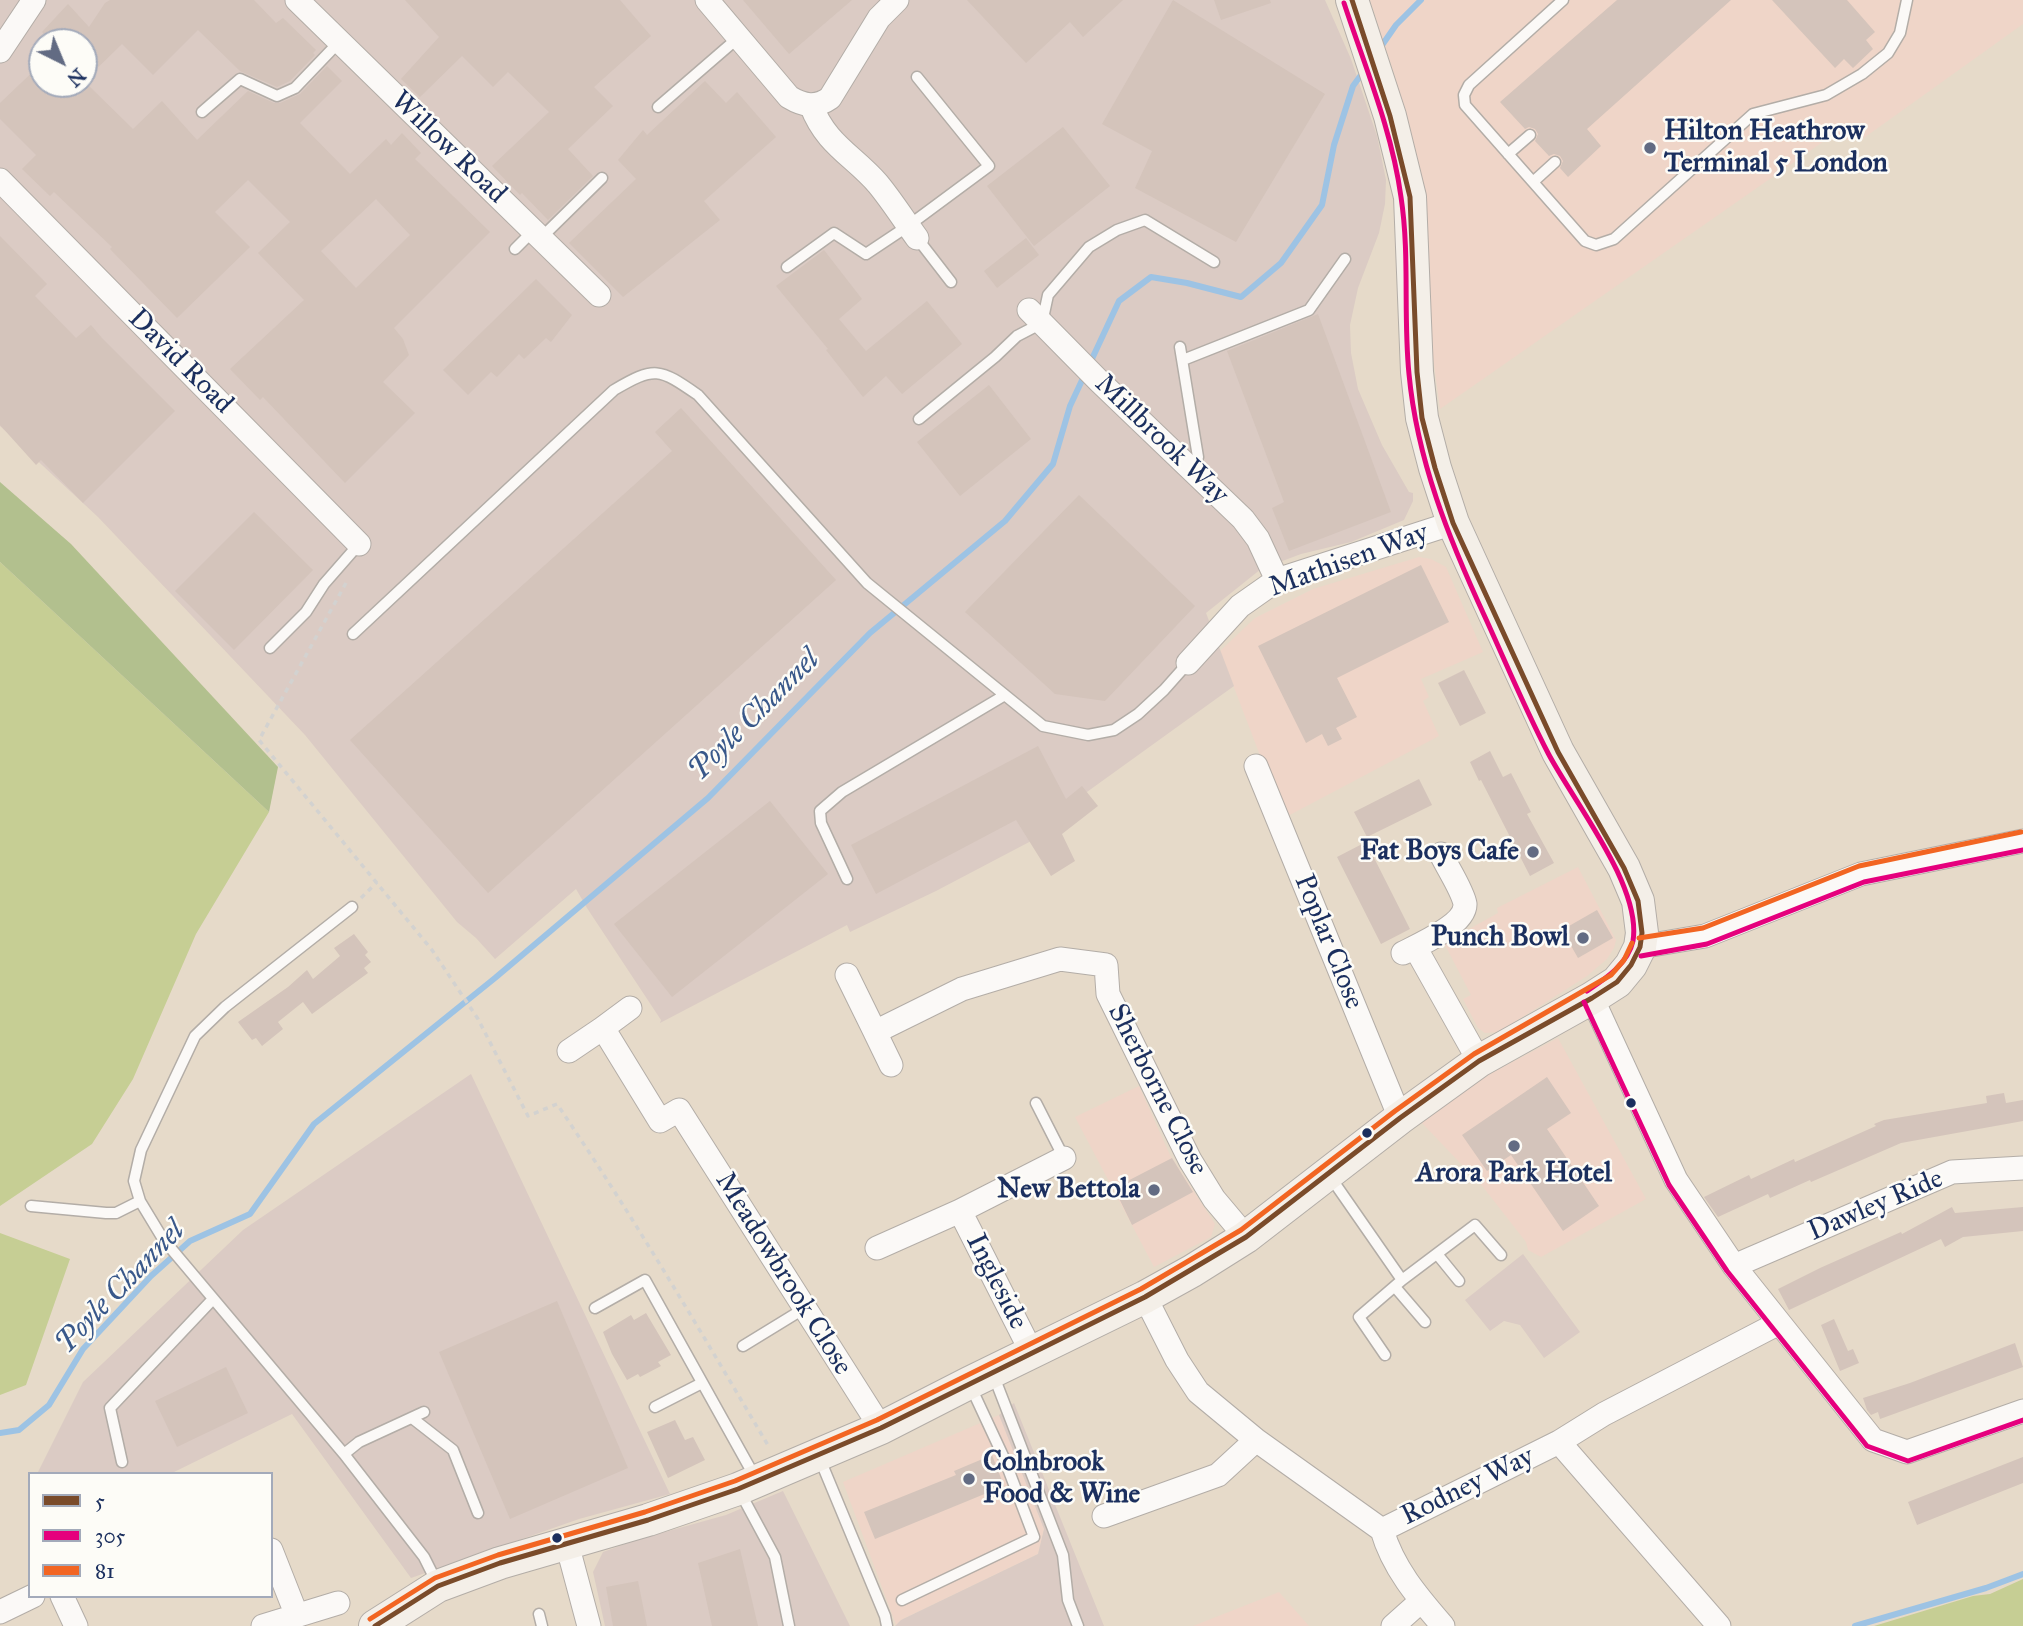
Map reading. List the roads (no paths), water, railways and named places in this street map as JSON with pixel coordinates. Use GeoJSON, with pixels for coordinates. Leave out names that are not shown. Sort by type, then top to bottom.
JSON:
{"type":"FeatureCollection","features":[{"type":"Feature","properties":{"kind":"street","name":"Willow Road"},"geometry":{"type":"LineString","coordinates":[[297,0],[599,295]]}},
{"type":"Feature","properties":{"kind":"street"},"geometry":{"type":"LineString","coordinates":[[707,0],[789,97],[802,105],[822,104],[830,98],[879,18],[897,0]]}},
{"type":"Feature","properties":{"kind":"street"},"geometry":{"type":"LineString","coordinates":[[0,51],[26,3]]}},
{"type":"Feature","properties":{"kind":"street"},"geometry":{"type":"LineString","coordinates":[[375,1626],[438,1586],[500,1563],[648,1520],[760,1480],[819,1455],[881,1428],[1144,1297],[1246,1237],[1399,1118],[1479,1061],[1592,998],[1616,982],[1631,965],[1640,947],[1642,933],[1638,901],[1624,868],[1558,752],[1453,523],[1435,468],[1422,413],[1414,319],[1415,284],[1410,197],[1396,136],[1356,12]]}},
{"type":"Feature","properties":{"kind":"street"},"geometry":{"type":"LineString","coordinates":[[811,105],[817,121],[838,149],[878,184],[912,232]]}},
{"type":"Feature","properties":{"kind":"street","name":"David Road"},"geometry":{"type":"LineString","coordinates":[[0,180],[359,544]]}},
{"type":"Feature","properties":{"kind":"street","name":"Millbrook Way"},"geometry":{"type":"LineString","coordinates":[[1043,324],[1243,519],[1258,539],[1276,580]]}},
{"type":"Feature","properties":{"kind":"street","name":"Mathisen Way"},"geometry":{"type":"LineString","coordinates":[[1188,663],[1240,606],[1276,580],[1453,523]]}},
{"type":"Feature","properties":{"kind":"street","name":"Poplar Close"},"geometry":{"type":"LineString","coordinates":[[1256,766],[1399,1118]]}},
{"type":"Feature","properties":{"kind":"street"},"geometry":{"type":"LineString","coordinates":[[1640,947],[1705,936],[1861,874],[2023,841]]}},
{"type":"Feature","properties":{"kind":"street"},"geometry":{"type":"LineString","coordinates":[[1441,855],[1465,902],[1464,912],[1456,922],[1409,950],[1479,1061]]}},
{"type":"Feature","properties":{"kind":"street","name":"Sherborne Close"},"geometry":{"type":"LineString","coordinates":[[875,1032],[962,989],[1060,959],[1106,965],[1108,994],[1190,1160],[1214,1199],[1246,1237]]}},
{"type":"Feature","properties":{"kind":"street"},"geometry":{"type":"LineString","coordinates":[[847,975],[891,1065]]}},
{"type":"Feature","properties":{"kind":"street"},"geometry":{"type":"LineString","coordinates":[[1592,998],[1676,1180],[1734,1266],[1873,1440],[1907,1452],[2023,1411]]}},
{"type":"Feature","properties":{"kind":"street"},"geometry":{"type":"LineString","coordinates":[[569,1051],[630,1007]]}},
{"type":"Feature","properties":{"kind":"street","name":"Meadowbrook Close"},"geometry":{"type":"LineString","coordinates":[[603,1028],[660,1121],[679,1110],[693,1115],[804,1308],[881,1428]]}},
{"type":"Feature","properties":{"kind":"street","name":"Ingleside"},"geometry":{"type":"LineString","coordinates":[[877,1248],[960,1211],[1064,1158]]}},
{"type":"Feature","properties":{"kind":"street","name":"Dawley Ride"},"geometry":{"type":"LineString","coordinates":[[1734,1266],[1952,1172],[2023,1168]]}},
{"type":"Feature","properties":{"kind":"street","name":"Ingleside"},"geometry":{"type":"LineString","coordinates":[[960,1211],[1032,1353]]}},
{"type":"Feature","properties":{"kind":"street","name":"Rodney Way"},"geometry":{"type":"LineString","coordinates":[[1144,1297],[1177,1360],[1198,1392],[1256,1440],[1382,1530],[1559,1442],[1604,1415],[1779,1322]]}},
{"type":"Feature","properties":{"kind":"street"},"geometry":{"type":"LineString","coordinates":[[1104,1516],[1218,1475],[1256,1440]]}},
{"type":"Feature","properties":{"kind":"street"},"geometry":{"type":"LineString","coordinates":[[1559,1442],[1719,1626]]}},
{"type":"Feature","properties":{"kind":"street"},"geometry":{"type":"LineString","coordinates":[[1382,1530],[1389,1555],[1443,1626]]}},
{"type":"Feature","properties":{"kind":"street"},"geometry":{"type":"LineString","coordinates":[[567,1544],[589,1626]]}},
{"type":"Feature","properties":{"kind":"street"},"geometry":{"type":"LineString","coordinates":[[273,1555],[297,1616]]}},
{"type":"Feature","properties":{"kind":"street"},"geometry":{"type":"LineString","coordinates":[[0,1612],[29,1598]]}},
{"type":"Feature","properties":{"kind":"street"},"geometry":{"type":"LineString","coordinates":[[63,1598],[76,1626]]}},
{"type":"Feature","properties":{"kind":"street"},"geometry":{"type":"LineString","coordinates":[[1393,1626],[1422,1601]]}},
{"type":"Feature","properties":{"kind":"street"},"geometry":{"type":"LineString","coordinates":[[263,1626],[338,1603]]}},
{"type":"Feature","properties":{"kind":"lane"},"geometry":{"type":"LineString","coordinates":[[1563,0],[1469,85],[1464,95],[1465,105],[1585,241],[1596,245],[1614,239],[1753,114],[1826,95],[1862,75],[1888,53],[1900,33],[1907,0]]}},
{"type":"Feature","properties":{"kind":"lane"},"geometry":{"type":"LineString","coordinates":[[658,107],[739,37]]}},
{"type":"Feature","properties":{"kind":"lane"},"geometry":{"type":"LineString","coordinates":[[202,112],[240,79],[276,96],[295,88],[339,42]]}},
{"type":"Feature","properties":{"kind":"lane"},"geometry":{"type":"LineString","coordinates":[[787,267],[834,233],[866,254],[912,232],[989,166],[917,77]]}},
{"type":"Feature","properties":{"kind":"lane"},"geometry":{"type":"LineString","coordinates":[[1508,155],[1530,135]]}},
{"type":"Feature","properties":{"kind":"lane"},"geometry":{"type":"LineString","coordinates":[[1533,182],[1555,162]]}},
{"type":"Feature","properties":{"kind":"lane"},"geometry":{"type":"LineString","coordinates":[[515,249],[537,235],[602,178]]}},
{"type":"Feature","properties":{"kind":"lane"},"geometry":{"type":"LineString","coordinates":[[919,419],[1017,336],[1043,324],[1048,295],[1062,277],[1089,247],[1117,230],[1145,220],[1213,262]]}},
{"type":"Feature","properties":{"kind":"lane"},"geometry":{"type":"LineString","coordinates":[[912,232],[951,282]]}},
{"type":"Feature","properties":{"kind":"lane"},"geometry":{"type":"LineString","coordinates":[[1183,360],[1309,310],[1345,259]]}},
{"type":"Feature","properties":{"kind":"lane"},"geometry":{"type":"LineString","coordinates":[[1180,347],[1198,457],[1193,470]]}},
{"type":"Feature","properties":{"kind":"lane"},"geometry":{"type":"LineString","coordinates":[[353,635],[614,390],[642,374],[668,374],[698,395],[867,583],[1042,726],[1088,736],[1114,730],[1138,714],[1164,691],[1188,663]]}},
{"type":"Feature","properties":{"kind":"lane"},"geometry":{"type":"LineString","coordinates":[[270,648],[306,611],[324,584],[359,544]]}},
{"type":"Feature","properties":{"kind":"lane"},"geometry":{"type":"LineString","coordinates":[[847,879],[821,823],[820,811],[842,792],[1005,695]]}},
{"type":"Feature","properties":{"kind":"lane"},"geometry":{"type":"LineString","coordinates":[[352,907],[225,1007],[195,1037],[141,1150],[134,1181],[140,1201],[163,1239],[344,1454],[424,1557],[438,1586]]}},
{"type":"Feature","properties":{"kind":"lane"},"geometry":{"type":"LineString","coordinates":[[1036,1103],[1064,1158]]}},
{"type":"Feature","properties":{"kind":"lane"},"geometry":{"type":"LineString","coordinates":[[1327,1173],[1425,1322]]}},
{"type":"Feature","properties":{"kind":"lane"},"geometry":{"type":"LineString","coordinates":[[31,1206],[116,1213],[140,1201]]}},
{"type":"Feature","properties":{"kind":"lane"},"geometry":{"type":"LineString","coordinates":[[1385,1354],[1359,1317],[1475,1225],[1501,1255]]}},
{"type":"Feature","properties":{"kind":"lane"},"geometry":{"type":"LineString","coordinates":[[1437,1254],[1459,1281]]}},
{"type":"Feature","properties":{"kind":"lane"},"geometry":{"type":"LineString","coordinates":[[595,1308],[645,1280],[760,1480],[789,1626]]}},
{"type":"Feature","properties":{"kind":"lane"},"geometry":{"type":"LineString","coordinates":[[122,1462],[110,1408],[213,1299]]}},
{"type":"Feature","properties":{"kind":"lane"},"geometry":{"type":"LineString","coordinates":[[743,1346],[804,1308]]}},
{"type":"Feature","properties":{"kind":"lane"},"geometry":{"type":"LineString","coordinates":[[902,1600],[1034,1537],[1004,1458],[980,1377]]}},
{"type":"Feature","properties":{"kind":"lane"},"geometry":{"type":"LineString","coordinates":[[980,1377],[1063,1555],[1068,1600],[1078,1626]]}},
{"type":"Feature","properties":{"kind":"lane"},"geometry":{"type":"LineString","coordinates":[[655,1407],[702,1383]]}},
{"type":"Feature","properties":{"kind":"lane"},"geometry":{"type":"LineString","coordinates":[[344,1454],[359,1442],[424,1412]]}},
{"type":"Feature","properties":{"kind":"lane"},"geometry":{"type":"LineString","coordinates":[[412,1418],[453,1450],[478,1513]]}},
{"type":"Feature","properties":{"kind":"lane"},"geometry":{"type":"LineString","coordinates":[[819,1455],[887,1626]]}},
{"type":"Feature","properties":{"kind":"waterway","name":"Poyle Channel"},"geometry":{"type":"LineString","coordinates":[[1378,51],[1396,25],[1421,0]]}},
{"type":"Feature","properties":{"kind":"waterway","name":"Poyle Channel"},"geometry":{"type":"LineString","coordinates":[[0,1433],[19,1430],[49,1405],[83,1349],[151,1276],[190,1241],[250,1214],[314,1124],[495,978],[708,798],[870,633],[1005,521],[1053,464],[1070,406],[1119,301],[1151,277],[1241,297],[1281,263],[1322,205],[1334,145],[1353,86],[1364,71]]}},
{"type":"Feature","properties":{"kind":"waterway"},"geometry":{"type":"LineString","coordinates":[[1855,1626],[1986,1588],[2023,1574]]}},
{"type":"Feature","properties":{"kind":"place","name":"Hilton Heathrow Terminal 5 London"},"geometry":{"type":"Point","coordinates":[1650,148]}},
{"type":"Feature","properties":{"kind":"place","name":"Fat Boys Cafe"},"geometry":{"type":"Point","coordinates":[1533,852]}},
{"type":"Feature","properties":{"kind":"place","name":"Punch Bowl"},"geometry":{"type":"Point","coordinates":[1583,938]}},
{"type":"Feature","properties":{"kind":"place","name":"Arora Park Hotel"},"geometry":{"type":"Point","coordinates":[1514,1146]}},
{"type":"Feature","properties":{"kind":"place","name":"New Bettola"},"geometry":{"type":"Point","coordinates":[1154,1190]}},
{"type":"Feature","properties":{"kind":"place","name":"Colnbrook Food & Wine"},"geometry":{"type":"Point","coordinates":[969,1479]}}]}
